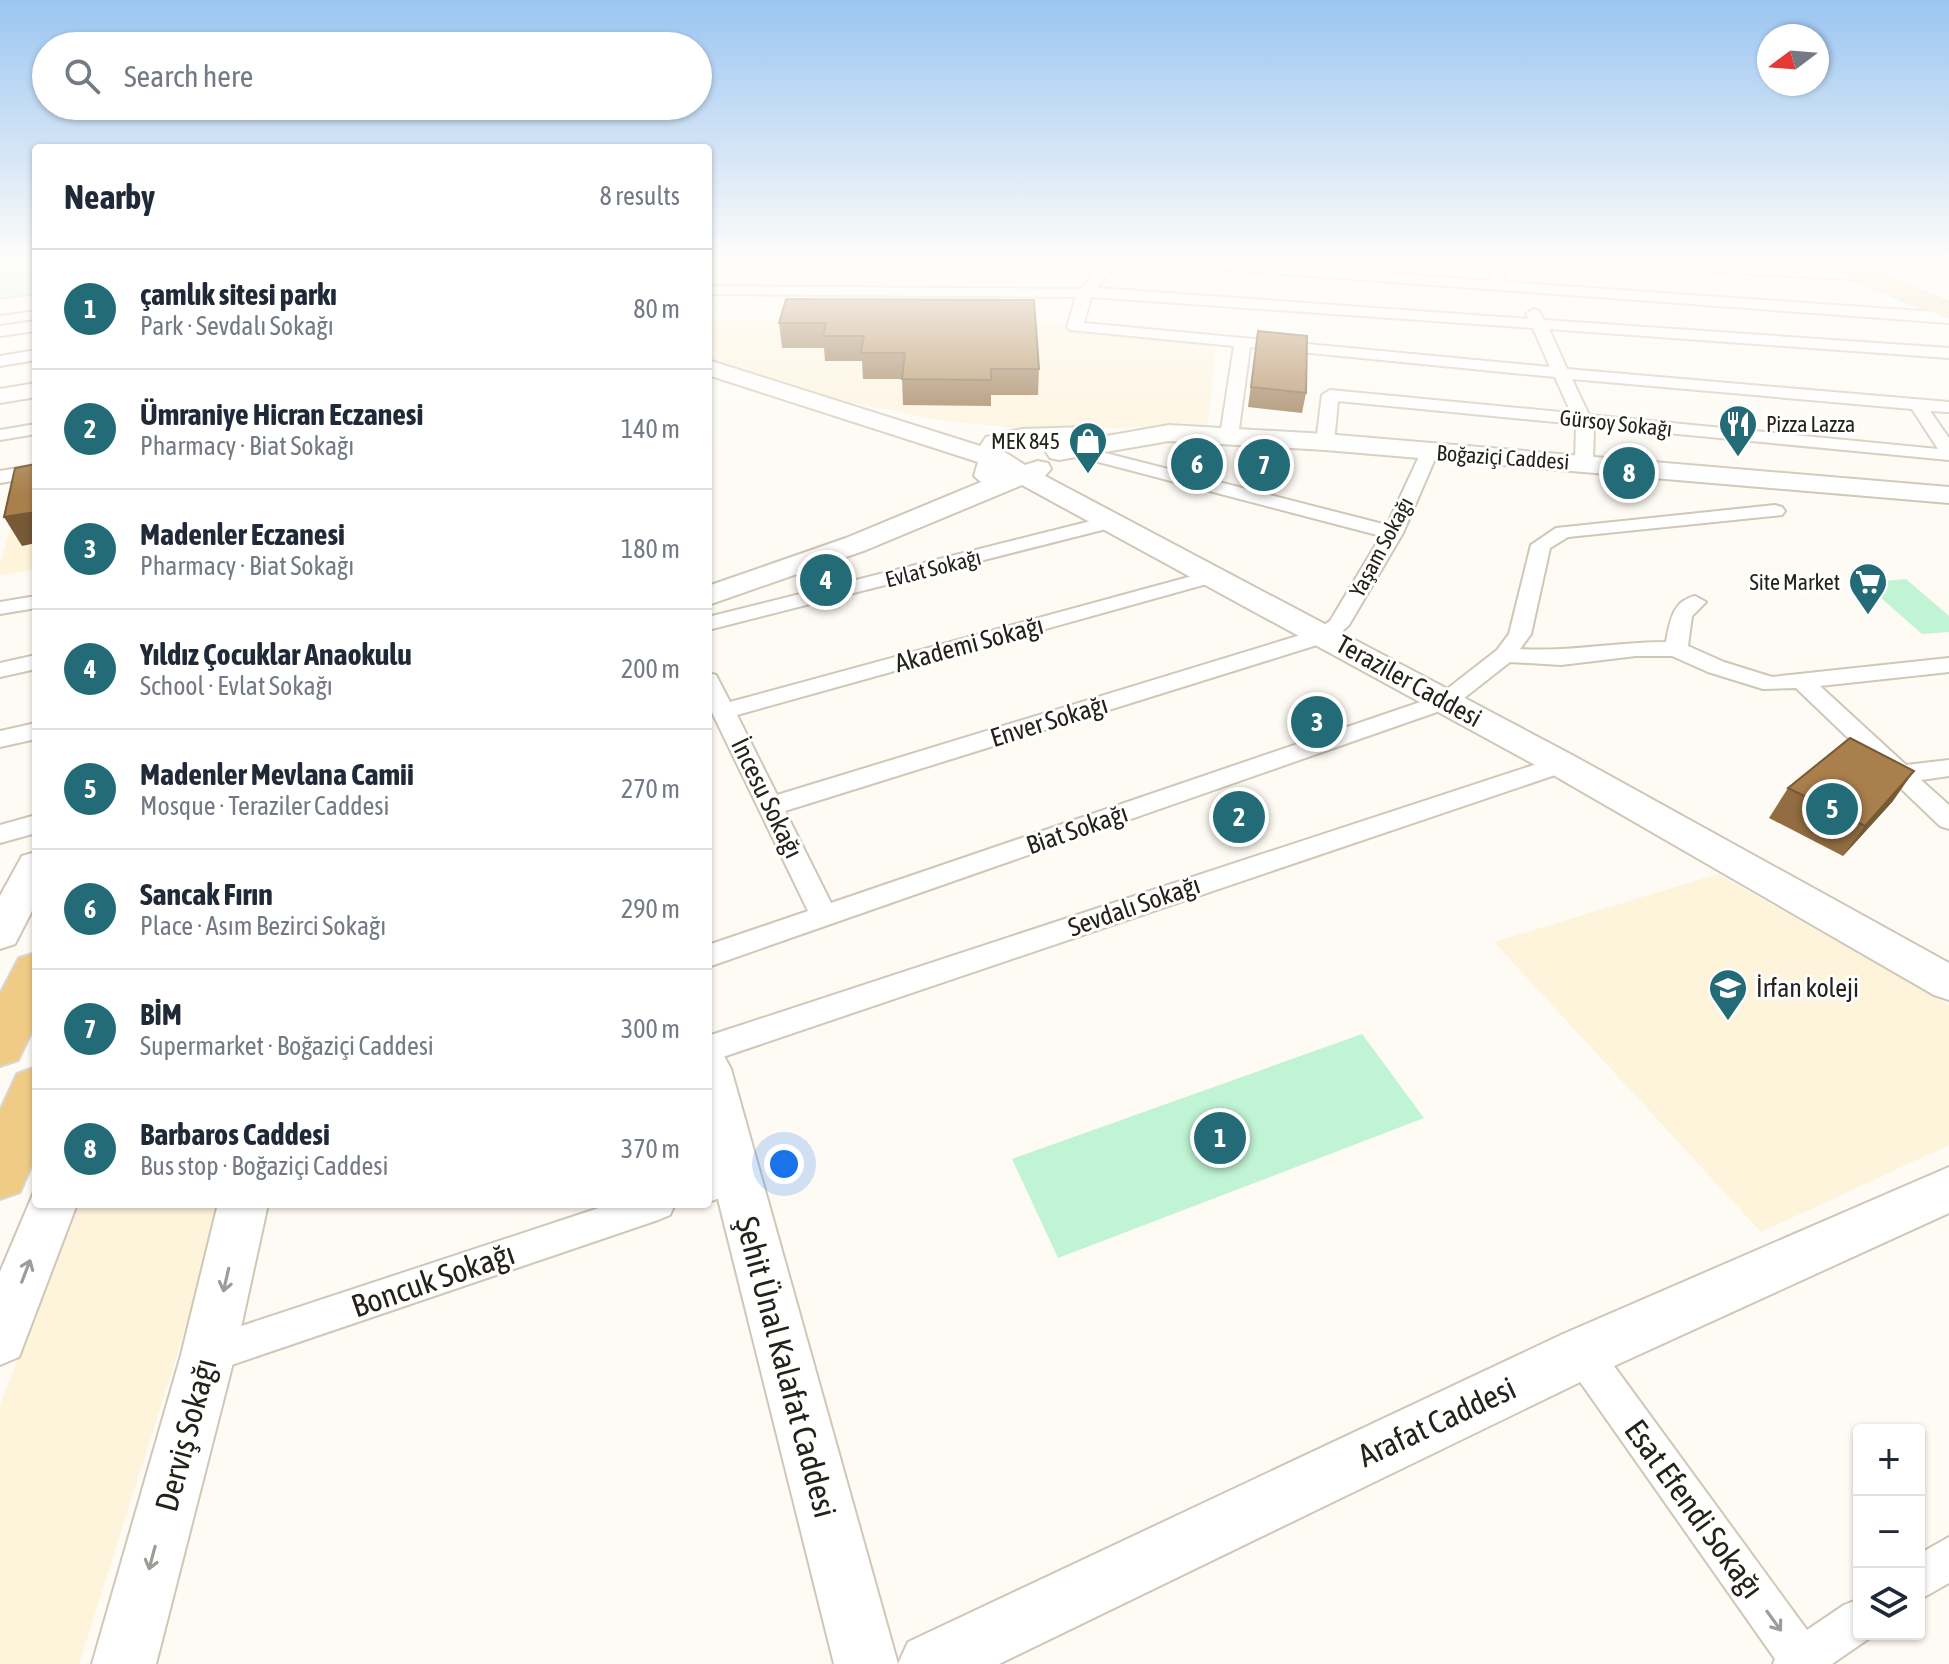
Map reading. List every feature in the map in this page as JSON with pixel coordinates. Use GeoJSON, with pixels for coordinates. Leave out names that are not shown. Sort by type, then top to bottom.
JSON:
{"type":"FeatureCollection","features":[{"type":"Feature","properties":{"kind":"highway"},"geometry":{"type":"LineString","coordinates":[[0,1045],[32,980]]}},
{"type":"Feature","properties":{"kind":"highway"},"geometry":{"type":"LineString","coordinates":[[0,1174],[32,1099]]}},
{"type":"Feature","properties":{"kind":"main road","name":"Teraziler Caddesi"},"geometry":{"type":"LineString","coordinates":[[712,368],[992,458],[1561,764],[1949,983]]}},
{"type":"Feature","properties":{"kind":"main road"},"geometry":{"type":"LineString","coordinates":[[0,396],[32,391]]}},
{"type":"Feature","properties":{"kind":"main road","name":"Teraziler Caddesi"},"geometry":{"type":"LineString","coordinates":[[854,412],[930,426],[1022,437]]}},
{"type":"Feature","properties":{"kind":"main road","name":"Boğaziçi Caddesi"},"geometry":{"type":"LineString","coordinates":[[1066,451],[1169,433],[1325,442],[1949,495]]}},
{"type":"Feature","properties":{"kind":"main road"},"geometry":{"type":"LineString","coordinates":[[964,501],[987,477],[992,458],[990,451],[995,443],[1022,437],[1169,433]]}},
{"type":"Feature","properties":{"kind":"main road"},"geometry":{"type":"LineString","coordinates":[[1022,437],[1042,440],[1066,451]]}},
{"type":"Feature","properties":{"kind":"main road"},"geometry":{"type":"LineString","coordinates":[[712,595],[856,544],[964,501],[1046,465],[1066,451]]}},
{"type":"Feature","properties":{"kind":"main road"},"geometry":{"type":"LineString","coordinates":[[0,933],[32,873]]}},
{"type":"Feature","properties":{"kind":"main road","name":"Şehit Ünal Kalafat Caddesi"},"geometry":{"type":"LineString","coordinates":[[712,1104],[721,1183],[866,1664]]}},
{"type":"Feature","properties":{"kind":"main road","name":"Arafat Caddesi"},"geometry":{"type":"LineString","coordinates":[[930,1664],[1582,1353],[1949,1189]]}},
{"type":"Feature","properties":{"kind":"main road"},"geometry":{"type":"LineString","coordinates":[[0,1338],[50,1208]]}},
{"type":"Feature","properties":{"kind":"main road","name":"Derviş Sokağı"},"geometry":{"type":"LineString","coordinates":[[124,1664],[208,1355],[242,1208]]}},
{"type":"Feature","properties":{"kind":"street"},"geometry":{"type":"LineString","coordinates":[[1239,341],[1562,375],[1949,407]]}},
{"type":"Feature","properties":{"kind":"street"},"geometry":{"type":"LineString","coordinates":[[1229,436],[1243,341]]}},
{"type":"Feature","properties":{"kind":"street"},"geometry":{"type":"LineString","coordinates":[[1546,341],[1586,427],[1584,463]]}},
{"type":"Feature","properties":{"kind":"street"},"geometry":{"type":"LineString","coordinates":[[1768,341],[1949,353]]}},
{"type":"Feature","properties":{"kind":"street"},"geometry":{"type":"LineString","coordinates":[[0,361],[32,356]]}},
{"type":"Feature","properties":{"kind":"street","name":"Gürsoy Sokağı"},"geometry":{"type":"LineString","coordinates":[[1325,442],[1330,395],[1949,453]]}},
{"type":"Feature","properties":{"kind":"street"},"geometry":{"type":"LineString","coordinates":[[1918,405],[1949,453]]}},
{"type":"Feature","properties":{"kind":"street"},"geometry":{"type":"LineString","coordinates":[[0,435],[32,430]]}},
{"type":"Feature","properties":{"kind":"street"},"geometry":{"type":"LineString","coordinates":[[1066,451],[1393,533]]}},
{"type":"Feature","properties":{"kind":"street","name":"Yaşam Sokağı"},"geometry":{"type":"LineString","coordinates":[[1325,635],[1338,625],[1393,533],[1429,452]]}},
{"type":"Feature","properties":{"kind":"street"},"geometry":{"type":"LineString","coordinates":[[0,477],[32,472]]}},
{"type":"Feature","properties":{"kind":"street"},"geometry":{"type":"LineString","coordinates":[[1505,655],[1520,634],[1541,545],[1563,532],[1775,511]]}},
{"type":"Feature","properties":{"kind":"street","name":"Evlat Sokağı"},"geometry":{"type":"LineString","coordinates":[[712,623],[1111,522]]}},
{"type":"Feature","properties":{"kind":"street","name":"Akademi Sokağı"},"geometry":{"type":"LineString","coordinates":[[724,711],[1214,576]]}},
{"type":"Feature","properties":{"kind":"street"},"geometry":{"type":"LineString","coordinates":[[1676,649],[1682,614],[1695,602]]}},
{"type":"Feature","properties":{"kind":"street"},"geometry":{"type":"LineString","coordinates":[[0,608],[32,603]]}},
{"type":"Feature","properties":{"kind":"street","name":"Enver Sokağı"},"geometry":{"type":"LineString","coordinates":[[772,806],[1325,635]]}},
{"type":"Feature","properties":{"kind":"street"},"geometry":{"type":"LineString","coordinates":[[1505,655],[1561,658],[1636,649],[1676,649],[1716,667],[1771,684],[1949,665]]}},
{"type":"Feature","properties":{"kind":"street","name":"Biat Sokağı"},"geometry":{"type":"LineString","coordinates":[[712,955],[1446,701],[1505,655]]}},
{"type":"Feature","properties":{"kind":"street"},"geometry":{"type":"LineString","coordinates":[[0,670],[32,663]]}},
{"type":"Feature","properties":{"kind":"street"},"geometry":{"type":"LineString","coordinates":[[1801,681],[1949,820]]}},
{"type":"Feature","properties":{"kind":"street","name":"İncesu Sokağı"},"geometry":{"type":"LineString","coordinates":[[712,688],[824,916]]}},
{"type":"Feature","properties":{"kind":"street"},"geometry":{"type":"LineString","coordinates":[[0,739],[32,732]]}},
{"type":"Feature","properties":{"kind":"street","name":"Sevdalı Sokağı"},"geometry":{"type":"LineString","coordinates":[[712,1048],[1561,764]]}},
{"type":"Feature","properties":{"kind":"street"},"geometry":{"type":"LineString","coordinates":[[1901,774],[1949,768]]}},
{"type":"Feature","properties":{"kind":"street"},"geometry":{"type":"LineString","coordinates":[[0,834],[32,825]]}},
{"type":"Feature","properties":{"kind":"street","name":"Boncuk Sokağı"},"geometry":{"type":"LineString","coordinates":[[208,1355],[646,1208]]}},
{"type":"Feature","properties":{"kind":"street","name":"Esat Efendi Sokağı"},"geometry":{"type":"LineString","coordinates":[[1582,1353],[1800,1663]]}},
{"type":"Feature","properties":{"kind":"street"},"geometry":{"type":"LineString","coordinates":[[1925,1575],[1949,1558]]}},
{"type":"Feature","properties":{"kind":"street"},"geometry":{"type":"LineString","coordinates":[[1800,1663],[1853,1624]]}},
{"type":"Feature","properties":{"kind":"shaded area"},"geometry":{"type":"Polygon","coordinates":[[[712,341],[1216,342],[1208,425],[1039,430],[945,421],[837,400],[712,361],[712,341]]]}},
{"type":"Feature","properties":{"kind":"shaded area"},"geometry":{"type":"Polygon","coordinates":[[[32,499],[32,570],[0,576],[0,564],[19,501],[32,499]]]}},
{"type":"Feature","properties":{"kind":"shaded area"},"geometry":{"type":"Polygon","coordinates":[[[1718,874],[1949,1005],[1949,1145],[1761,1232],[1494,942],[1718,874]]]}},
{"type":"Feature","properties":{"kind":"shaded area"},"geometry":{"type":"Polygon","coordinates":[[[77,1208],[224,1208],[79,1664],[0,1664],[0,1405],[77,1208]]]}},
{"type":"Feature","properties":{"kind":"green space"},"geometry":{"type":"Polygon","coordinates":[[[1906,579],[1949,616],[1949,632],[1922,634],[1864,583],[1906,579]]]}},
{"type":"Feature","properties":{"kind":"green space"},"geometry":{"type":"Polygon","coordinates":[[[1362,1034],[1424,1118],[1058,1258],[1012,1159],[1362,1034]]]}},
{"type":"Feature","properties":{"kind":"building"},"geometry":{"type":"Polygon","coordinates":[[[863,341],[1037,341],[1039,369],[991,369],[991,380],[902,379],[905,353],[861,353],[863,341]]]}},
{"type":"Feature","properties":{"kind":"building"},"geometry":{"type":"Polygon","coordinates":[[[1257,341],[1307,341],[1306,393],[1251,387],[1257,341]]]}},
{"type":"Feature","properties":{"kind":"building"},"geometry":{"type":"Polygon","coordinates":[[[32,465],[32,513],[4,517],[15,468],[32,465]]]}},
{"type":"Feature","properties":{"kind":"building"},"geometry":{"type":"Polygon","coordinates":[[[1850,738],[1914,771],[1865,826],[1788,788],[1850,738]]]}},
{"type":"Feature","properties":{"kind":"place","name":"Pizza Lazza"},"geometry":{"type":"Point","coordinates":[1738,458]}},
{"type":"Feature","properties":{"kind":"place","name":"Sancak Fırın"},"geometry":{"type":"Point","coordinates":[1197,464]}},
{"type":"Feature","properties":{"kind":"place","name":"BİM"},"geometry":{"type":"Point","coordinates":[1264,465]}},
{"type":"Feature","properties":{"kind":"place","name":"Barbaros Caddesi"},"geometry":{"type":"Point","coordinates":[1629,473]}},
{"type":"Feature","properties":{"kind":"place","name":"MEK 845"},"geometry":{"type":"Point","coordinates":[1088,475]}},
{"type":"Feature","properties":{"kind":"place","name":"Yıldız Çocuklar Anaokulu"},"geometry":{"type":"Point","coordinates":[826,580]}},
{"type":"Feature","properties":{"kind":"place","name":"Site Market"},"geometry":{"type":"Point","coordinates":[1868,616]}},
{"type":"Feature","properties":{"kind":"place","name":"Madenler Eczanesi"},"geometry":{"type":"Point","coordinates":[1317,722]}},
{"type":"Feature","properties":{"kind":"place","name":"Madenler Mevlana Camii"},"geometry":{"type":"Point","coordinates":[1832,809]}},
{"type":"Feature","properties":{"kind":"place","name":"Ümraniye Hicran Eczanesi"},"geometry":{"type":"Point","coordinates":[1239,817]}},
{"type":"Feature","properties":{"kind":"place","name":"İrfan koleji"},"geometry":{"type":"Point","coordinates":[1728,1022]}},
{"type":"Feature","properties":{"kind":"place","name":"çamlık sitesi parkı"},"geometry":{"type":"Point","coordinates":[1220,1138]}}]}
